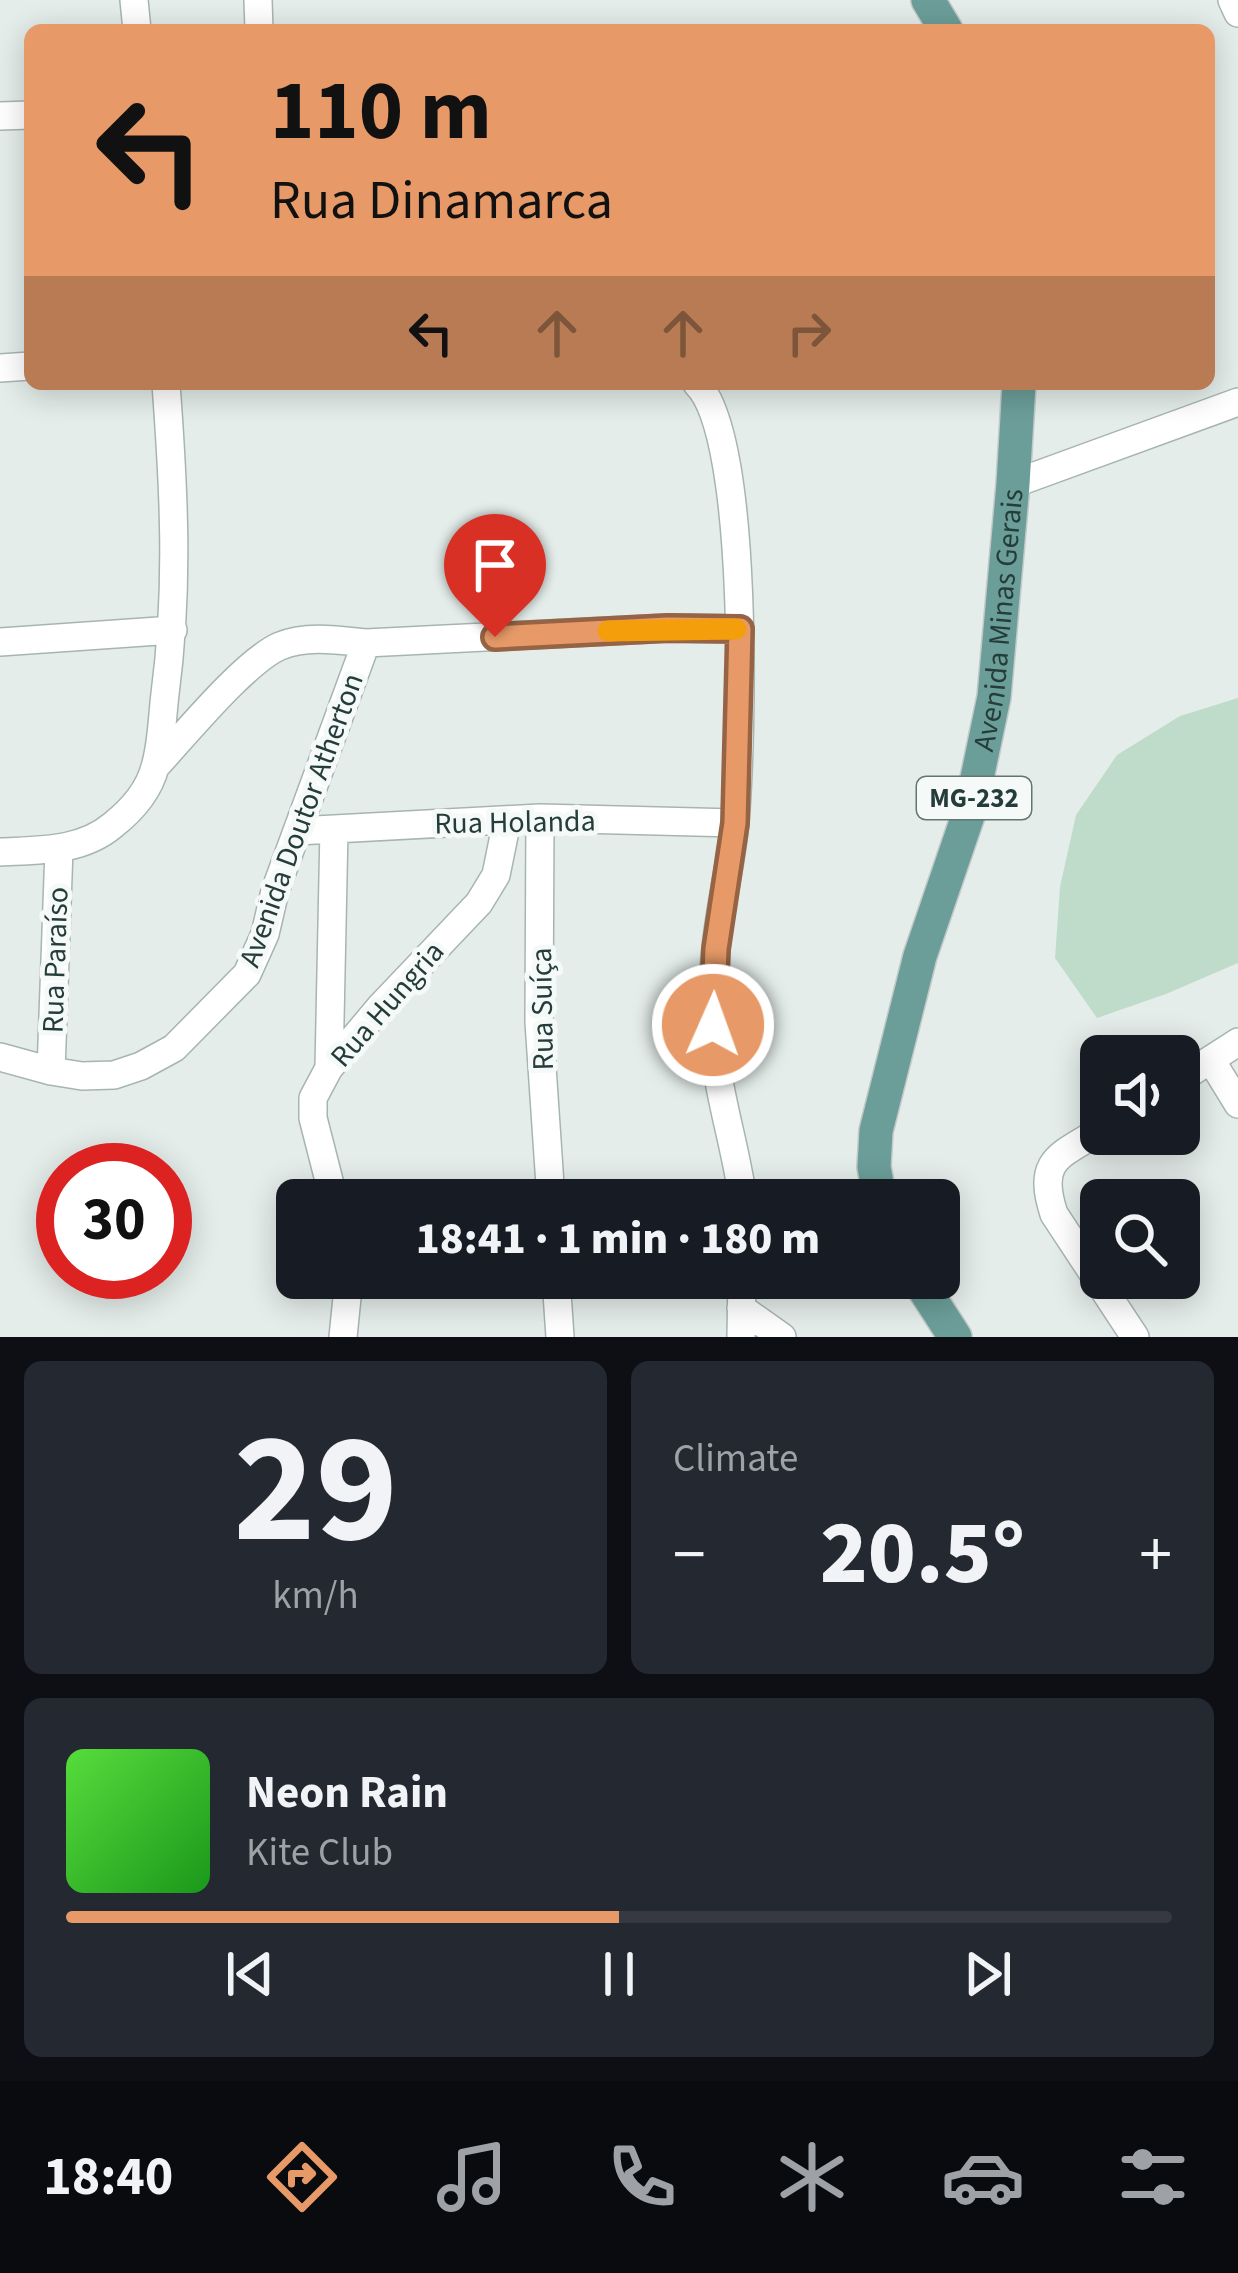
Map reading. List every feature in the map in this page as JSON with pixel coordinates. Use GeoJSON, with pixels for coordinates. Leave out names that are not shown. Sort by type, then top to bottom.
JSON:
{"type":"FeatureCollection","features":[{"type":"Feature","properties":{"kind":"main road","name":"Avenida Minas Gerais"},"geometry":{"type":"LineString","coordinates":[[876,1179],[876,1131],[920,956],[984,756],[994,697],[1019,390]]}},
{"type":"Feature","properties":{"kind":"main road"},"geometry":{"type":"LineString","coordinates":[[931,1299],[955,1337]]}},
{"type":"Feature","properties":{"kind":"street"},"geometry":{"type":"LineString","coordinates":[[1232,0],[1238,13]]}},
{"type":"Feature","properties":{"kind":"street"},"geometry":{"type":"LineString","coordinates":[[0,852],[82,844],[112,827],[143,795],[155,766],[173,630],[176,514],[166,390]]}},
{"type":"Feature","properties":{"kind":"street"},"geometry":{"type":"LineString","coordinates":[[703,390],[718,423],[729,470],[740,629],[735,823],[716,949],[713,1025],[719,1088],[740,1179]]}},
{"type":"Feature","properties":{"kind":"street"},"geometry":{"type":"LineString","coordinates":[[1013,484],[1238,402]]}},
{"type":"Feature","properties":{"kind":"street"},"geometry":{"type":"LineString","coordinates":[[155,766],[242,674],[283,644],[320,639],[366,643],[668,628],[740,629]]}},
{"type":"Feature","properties":{"kind":"street"},"geometry":{"type":"LineString","coordinates":[[0,642],[173,630]]}},
{"type":"Feature","properties":{"kind":"street","name":"Avenida Doutor Atherton"},"geometry":{"type":"LineString","coordinates":[[51,1071],[114,1075],[141,1066],[174,1048],[248,974],[366,643]]}},
{"type":"Feature","properties":{"kind":"street","name":"Rua Holanda"},"geometry":{"type":"LineString","coordinates":[[296,831],[540,818],[735,823]]}},
{"type":"Feature","properties":{"kind":"street","name":"Rua Suíça"},"geometry":{"type":"LineString","coordinates":[[540,818],[539,1022],[550,1179]]}},
{"type":"Feature","properties":{"kind":"street","name":"Rua Hungria"},"geometry":{"type":"LineString","coordinates":[[329,1179],[313,1118],[313,1098],[329,1068],[381,1006],[479,903],[496,875],[507,821]]}},
{"type":"Feature","properties":{"kind":"street"},"geometry":{"type":"LineString","coordinates":[[329,1068],[334,829]]}},
{"type":"Feature","properties":{"kind":"street","name":"Rua Paraíso"},"geometry":{"type":"LineString","coordinates":[[51,1071],[59,849]]}},
{"type":"Feature","properties":{"kind":"street"},"geometry":{"type":"LineString","coordinates":[[1200,1067],[1238,1042]]}},
{"type":"Feature","properties":{"kind":"street"},"geometry":{"type":"LineString","coordinates":[[0,1057],[51,1071]]}},
{"type":"Feature","properties":{"kind":"street"},"geometry":{"type":"LineString","coordinates":[[1211,1060],[1238,1104]]}},
{"type":"Feature","properties":{"kind":"street"},"geometry":{"type":"LineString","coordinates":[[1080,1143],[1051,1166],[1048,1196],[1054,1214],[1135,1337]]}},
{"type":"Feature","properties":{"kind":"street"},"geometry":{"type":"LineString","coordinates":[[343,1337],[347,1299]]}},
{"type":"Feature","properties":{"kind":"street"},"geometry":{"type":"LineString","coordinates":[[557,1299],[560,1337]]}},
{"type":"Feature","properties":{"kind":"street"},"geometry":{"type":"LineString","coordinates":[[741,1299],[741,1337]]}},
{"type":"Feature","properties":{"kind":"street"},"geometry":{"type":"LineString","coordinates":[[741,1308],[782,1337]]}},
{"type":"Feature","properties":{"kind":"green space"},"geometry":{"type":"Polygon","coordinates":[[[1238,698],[1238,963],[1097,1018],[1055,958],[1060,887],[1076,815],[1117,755],[1180,716],[1238,698]]]}},
{"type":"Feature","properties":{"kind":"slow traffic"},"geometry":{"type":"LineString","coordinates":[[608,631],[736,629]]}},
{"type":"Feature","properties":{"kind":"route"},"geometry":{"type":"LineString","coordinates":[[495,637],[740,629],[735,823],[716,949],[713,1025]]}}]}
